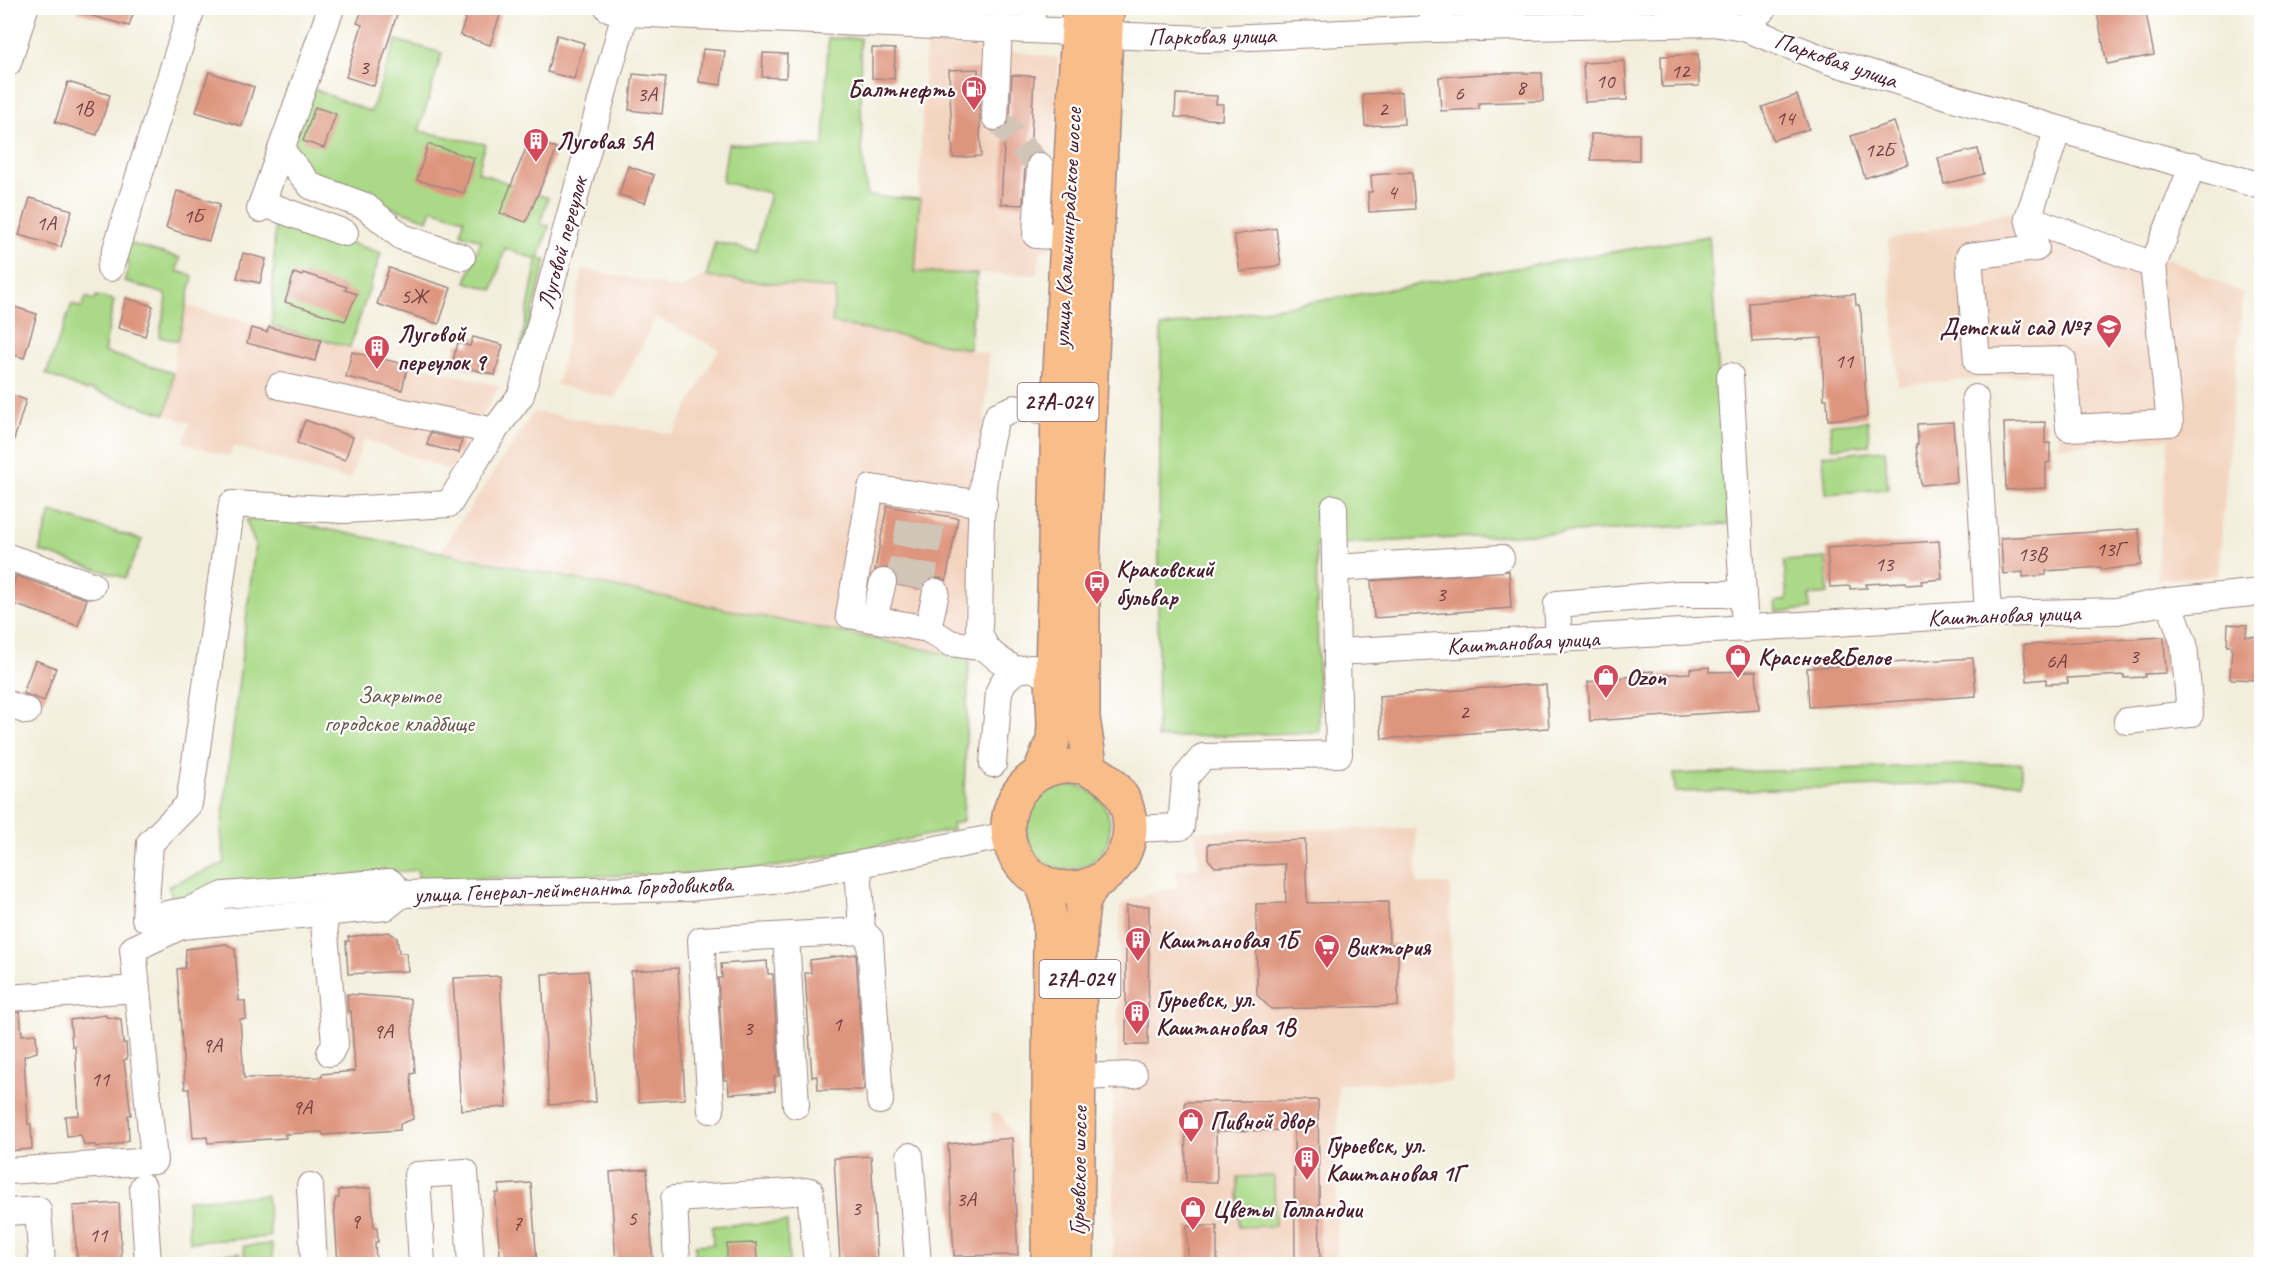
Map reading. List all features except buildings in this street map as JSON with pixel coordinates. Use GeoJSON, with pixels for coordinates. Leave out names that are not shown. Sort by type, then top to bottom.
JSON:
{"type":"FeatureCollection","features":[{"type":"Feature","properties":{"kind":"main road","name":"улица Калининградское шоссе"},"geometry":{"type":"LineString","coordinates":[[1041,771],[1053,741],[1052,678],[1058,411],[1067,237],[1092,21]]}},
{"type":"Feature","properties":{"kind":"main road","name":"улица Калининградское шоссе"},"geometry":{"type":"LineString","coordinates":[[1091,771],[1085,741],[1081,649],[1092,21]]}},
{"type":"Feature","properties":{"kind":"main road","name":"27А-024"},"geometry":{"type":"LineString","coordinates":[[1008,835],[1018,790],[1041,771],[1063,765],[1084,767],[1116,787],[1125,803],[1130,829],[1126,849],[1112,871],[1093,884],[1083,903],[1080,931],[1079,1077]]}},
{"type":"Feature","properties":{"kind":"main road"},"geometry":{"type":"LineString","coordinates":[[1008,835],[1019,864],[1040,881],[1051,886],[1071,889],[1093,884]]}},
{"type":"Feature","properties":{"kind":"main road"},"geometry":{"type":"LineString","coordinates":[[1040,881],[1048,903],[1050,927],[1048,1264]]}},
{"type":"Feature","properties":{"kind":"main road","name":"Гурьевское шоссе"},"geometry":{"type":"LineString","coordinates":[[1077,1264],[1079,1077]]}},
{"type":"Feature","properties":{"kind":"street"},"geometry":{"type":"LineString","coordinates":[[8,63],[25,8]]}},
{"type":"Feature","properties":{"kind":"street"},"geometry":{"type":"LineString","coordinates":[[110,268],[192,8]]}},
{"type":"Feature","properties":{"kind":"street"},"geometry":{"type":"LineString","coordinates":[[331,8],[261,206],[345,233]]}},
{"type":"Feature","properties":{"kind":"street"},"geometry":{"type":"LineString","coordinates":[[1744,28],[1764,8]]}},
{"type":"Feature","properties":{"kind":"street","name":"Парковая улица"},"geometry":{"type":"LineString","coordinates":[[617,10],[950,16],[999,27],[1032,18],[1092,21],[1205,39],[1433,18],[1714,23],[1744,28],[1829,61],[2058,129],[2262,186]]}},
{"type":"Feature","properties":{"kind":"street","name":"Луговой переулок"},"geometry":{"type":"LineString","coordinates":[[402,894],[390,882],[224,895],[189,909],[145,918],[150,843],[189,804],[232,504],[345,510],[449,504],[494,431],[521,395],[617,10]]}},
{"type":"Feature","properties":{"kind":"street"},"geometry":{"type":"LineString","coordinates":[[995,117],[999,27]]}},
{"type":"Feature","properties":{"kind":"street"},"geometry":{"type":"LineString","coordinates":[[2058,129],[2028,218],[2036,248],[1969,256],[1977,362],[2063,360],[2069,428],[2170,423],[2153,265],[2193,165]]}},
{"type":"Feature","properties":{"kind":"street"},"geometry":{"type":"LineString","coordinates":[[280,150],[311,186],[365,206],[402,237],[462,257]]}},
{"type":"Feature","properties":{"kind":"street"},"geometry":{"type":"LineString","coordinates":[[1040,166],[1036,235],[1067,237]]}},
{"type":"Feature","properties":{"kind":"street"},"geometry":{"type":"LineString","coordinates":[[2028,218],[2153,265]]}},
{"type":"Feature","properties":{"kind":"street"},"geometry":{"type":"LineString","coordinates":[[1730,376],[1745,629]]}},
{"type":"Feature","properties":{"kind":"street"},"geometry":{"type":"LineString","coordinates":[[280,386],[494,431]]}},
{"type":"Feature","properties":{"kind":"street"},"geometry":{"type":"LineString","coordinates":[[1975,398],[1988,614]]}},
{"type":"Feature","properties":{"kind":"street"},"geometry":{"type":"LineString","coordinates":[[985,648],[979,630],[984,504],[990,434],[998,416],[1015,408],[1058,411]]}},
{"type":"Feature","properties":{"kind":"street"},"geometry":{"type":"LineString","coordinates":[[984,504],[924,504],[871,488],[849,615],[902,624],[950,643],[985,648],[1016,670]]}},
{"type":"Feature","properties":{"kind":"street"},"geometry":{"type":"LineString","coordinates":[[1130,829],[1181,828],[1185,778],[1203,757],[1340,754],[1334,508]]}},
{"type":"Feature","properties":{"kind":"street"},"geometry":{"type":"LineString","coordinates":[[8,557],[92,585]]}},
{"type":"Feature","properties":{"kind":"street"},"geometry":{"type":"LineString","coordinates":[[1335,568],[1501,558]]}},
{"type":"Feature","properties":{"kind":"street"},"geometry":{"type":"LineString","coordinates":[[902,624],[909,587],[902,624]]}},
{"type":"Feature","properties":{"kind":"street","name":"Каштановая улица"},"geometry":{"type":"LineString","coordinates":[[1337,652],[1988,614],[2117,611],[2169,601],[2262,592]]}},
{"type":"Feature","properties":{"kind":"street"},"geometry":{"type":"LineString","coordinates":[[1559,640],[1557,604],[1678,594],[1743,594]]}},
{"type":"Feature","properties":{"kind":"street"},"geometry":{"type":"LineString","coordinates":[[2127,721],[2190,714],[2184,644],[2169,601]]}},
{"type":"Feature","properties":{"kind":"street"},"geometry":{"type":"LineString","coordinates":[[993,764],[999,691],[1004,681],[1016,670],[1032,668],[1052,678]]}},
{"type":"Feature","properties":{"kind":"street","name":"улица Генерал-лейтенанта Городовикова"},"geometry":{"type":"LineString","coordinates":[[137,989],[133,949],[181,926],[386,907],[402,894],[687,888],[783,879],[1008,835]]}},
{"type":"Feature","properties":{"kind":"street"},"geometry":{"type":"LineString","coordinates":[[858,866],[862,931],[870,939],[880,1101]]}},
{"type":"Feature","properties":{"kind":"street"},"geometry":{"type":"LineString","coordinates":[[323,913],[335,1043],[330,1053]]}},
{"type":"Feature","properties":{"kind":"street"},"geometry":{"type":"LineString","coordinates":[[711,1110],[701,940],[862,931]]}},
{"type":"Feature","properties":{"kind":"street"},"geometry":{"type":"LineString","coordinates":[[786,936],[796,1105]]}},
{"type":"Feature","properties":{"kind":"street"},"geometry":{"type":"LineString","coordinates":[[8,998],[137,989],[154,1161],[8,1171]]}},
{"type":"Feature","properties":{"kind":"street"},"geometry":{"type":"LineString","coordinates":[[1079,1077],[1134,1076]]}},
{"type":"Feature","properties":{"kind":"street"},"geometry":{"type":"LineString","coordinates":[[910,1156],[918,1264]]}},
{"type":"Feature","properties":{"kind":"street"},"geometry":{"type":"LineString","coordinates":[[422,1264],[417,1175],[465,1172],[471,1264]]}},
{"type":"Feature","properties":{"kind":"street"},"geometry":{"type":"LineString","coordinates":[[310,1186],[314,1264]]}},
{"type":"Feature","properties":{"kind":"street"},"geometry":{"type":"LineString","coordinates":[[143,1187],[148,1264]]}},
{"type":"Feature","properties":{"kind":"street"},"geometry":{"type":"LineString","coordinates":[[677,1264],[674,1199],[810,1191],[817,1264]]}},
{"type":"Feature","properties":{"kind":"street"},"geometry":{"type":"LineString","coordinates":[[8,1212],[38,1210],[42,1264]]}},
{"type":"Feature","properties":{"kind":"shaded area"},"geometry":{"type":"Polygon","coordinates":[[[961,8],[1051,8],[1051,14],[961,10],[961,8]]]}},
{"type":"Feature","properties":{"kind":"shaded area"},"geometry":{"type":"Polygon","coordinates":[[[926,41],[947,46],[991,48],[1058,58],[1053,195],[1045,196],[1044,215],[1051,215],[1050,250],[1041,251],[1037,275],[915,272],[926,41]]]}},
{"type":"Feature","properties":{"kind":"shaded area"},"geometry":{"type":"Polygon","coordinates":[[[2007,212],[2175,261],[2243,293],[2218,575],[2157,580],[2169,438],[2059,446],[2054,373],[1898,385],[1888,240],[2007,212]]]}},
{"type":"Feature","properties":{"kind":"shaded area"},"geometry":{"type":"Polygon","coordinates":[[[583,269],[682,289],[702,276],[836,289],[832,323],[989,354],[969,658],[440,552],[534,412],[673,434],[719,349],[656,317],[615,398],[557,385],[583,269]]]}},
{"type":"Feature","properties":{"kind":"shaded area"},"geometry":{"type":"Polygon","coordinates":[[[185,305],[499,386],[452,471],[364,439],[350,480],[233,446],[229,456],[183,443],[190,423],[164,414],[171,396],[176,347],[185,305]]]}},
{"type":"Feature","properties":{"kind":"shaded area"},"geometry":{"type":"Polygon","coordinates":[[[1416,828],[1417,884],[1450,884],[1452,1082],[1338,1084],[1336,1264],[1113,1264],[1113,1087],[1117,1087],[1120,907],[1127,900],[1177,887],[1176,870],[1200,867],[1195,831],[1416,828]]]}},
{"type":"Feature","properties":{"kind":"shaded area"},"geometry":{"type":"Polygon","coordinates":[[[991,1113],[1000,1113],[1018,1144],[1022,1241],[1016,1252],[999,1256],[991,1113]]]}},
{"type":"Feature","properties":{"kind":"green space"},"geometry":{"type":"Polygon","coordinates":[[[828,38],[860,38],[862,149],[867,196],[920,199],[915,272],[977,274],[969,349],[832,323],[836,289],[706,277],[715,242],[756,251],[770,193],[722,182],[728,144],[824,146],[828,38]]]}},
{"type":"Feature","properties":{"kind":"green space"},"geometry":{"type":"Polygon","coordinates":[[[396,40],[442,53],[419,131],[485,144],[478,172],[548,198],[540,224],[549,226],[539,258],[546,261],[513,389],[537,260],[505,248],[493,290],[466,282],[481,240],[461,234],[464,219],[432,209],[428,220],[311,179],[286,151],[309,87],[371,112],[396,40]]]}},
{"type":"Feature","properties":{"kind":"green space"},"geometry":{"type":"Polygon","coordinates":[[[275,218],[381,253],[350,347],[272,326],[275,218]]]}},
{"type":"Feature","properties":{"kind":"green space"},"geometry":{"type":"Polygon","coordinates":[[[1709,236],[1729,524],[1316,545],[1319,732],[1157,738],[1161,327],[1709,236]]]}},
{"type":"Feature","properties":{"kind":"green space"},"geometry":{"type":"Polygon","coordinates":[[[125,242],[180,258],[177,271],[193,276],[178,341],[159,337],[167,299],[165,294],[124,281],[129,267],[123,253],[125,242]]]}},
{"type":"Feature","properties":{"kind":"green space"},"geometry":{"type":"Polygon","coordinates":[[[97,296],[114,300],[104,352],[173,373],[171,396],[165,414],[88,389],[87,391],[46,374],[72,304],[81,308],[86,297],[93,300],[97,296]]]}},
{"type":"Feature","properties":{"kind":"green space"},"geometry":{"type":"Polygon","coordinates":[[[1868,421],[1869,445],[1832,448],[1830,424],[1868,421]]]}},
{"type":"Feature","properties":{"kind":"green space"},"geometry":{"type":"Polygon","coordinates":[[[1885,450],[1888,489],[1826,494],[1823,455],[1885,450]]]}},
{"type":"Feature","properties":{"kind":"green space"},"geometry":{"type":"Polygon","coordinates":[[[51,512],[142,540],[125,578],[39,551],[51,512]]]}},
{"type":"Feature","properties":{"kind":"green space","name":"Закрытое городское кладбище"},"geometry":{"type":"Polygon","coordinates":[[[260,516],[969,658],[963,821],[952,824],[953,830],[780,866],[684,874],[419,880],[417,870],[247,885],[176,906],[168,886],[225,863],[221,832],[255,544],[246,520],[260,516]]]}},
{"type":"Feature","properties":{"kind":"green space"},"geometry":{"type":"Polygon","coordinates":[[[1826,558],[1828,594],[1809,596],[1810,609],[1776,612],[1775,602],[1787,600],[1784,561],[1826,558]]]}},
{"type":"Feature","properties":{"kind":"green space"},"geometry":{"type":"Polygon","coordinates":[[[2022,763],[2022,782],[1675,792],[1674,774],[2022,763]]]}},
{"type":"Feature","properties":{"kind":"green space"},"geometry":{"type":"Polygon","coordinates":[[[1068,785],[1084,788],[1098,797],[1107,811],[1110,827],[1107,843],[1098,857],[1084,866],[1068,869],[1052,866],[1038,857],[1029,843],[1026,827],[1029,811],[1038,797],[1052,788],[1068,785]]]}},
{"type":"Feature","properties":{"kind":"green space"},"geometry":{"type":"Polygon","coordinates":[[[1274,1176],[1275,1226],[1239,1227],[1238,1177],[1274,1176]]]}},
{"type":"Feature","properties":{"kind":"green space"},"geometry":{"type":"Polygon","coordinates":[[[267,1195],[270,1237],[190,1242],[187,1200],[267,1195]]]}},
{"type":"Feature","properties":{"kind":"green space"},"geometry":{"type":"Polygon","coordinates":[[[787,1222],[789,1264],[696,1264],[695,1245],[713,1244],[712,1226],[787,1222]]]}},
{"type":"Feature","properties":{"kind":"green space"},"geometry":{"type":"Polygon","coordinates":[[[272,1244],[273,1264],[245,1264],[244,1246],[272,1244]]]}},
{"type":"Feature","properties":{"kind":"green space"},"geometry":{"type":"Polygon","coordinates":[[[240,1253],[240,1264],[209,1264],[208,1255],[240,1253]]]}},
{"type":"Feature","properties":{"kind":"tunnel"},"geometry":{"type":"LineString","coordinates":[[995,117],[1040,166]]}},
{"type":"Feature","properties":{"kind":"tunnel"},"geometry":{"type":"LineString","coordinates":[[898,585],[912,510]]}},
{"type":"Feature","properties":{"kind":"tunnel"},"geometry":{"type":"LineString","coordinates":[[921,589],[933,514]]}},
{"type":"Feature","properties":{"kind":"place","name":"Балтнефть"},"geometry":{"type":"Point","coordinates":[974,112]}},
{"type":"Feature","properties":{"kind":"place","name":"Луговая 5А"},"geometry":{"type":"Point","coordinates":[536,164]}},
{"type":"Feature","properties":{"kind":"place","name":"Детский сад №7"},"geometry":{"type":"Point","coordinates":[2109,350]}},
{"type":"Feature","properties":{"kind":"place","name":"Луговой переулок 9"},"geometry":{"type":"Point","coordinates":[377,371]}},
{"type":"Feature","properties":{"kind":"place","name":"Краковский бульвар"},"geometry":{"type":"Point","coordinates":[1097,606]}},
{"type":"Feature","properties":{"kind":"place","name":"Красное&Белое"},"geometry":{"type":"Point","coordinates":[1738,680]}},
{"type":"Feature","properties":{"kind":"place","name":"Ozon"},"geometry":{"type":"Point","coordinates":[1606,700]}},
{"type":"Feature","properties":{"kind":"place","name":"Каштановая 1Б"},"geometry":{"type":"Point","coordinates":[1138,963]}},
{"type":"Feature","properties":{"kind":"place","name":"Виктория"},"geometry":{"type":"Point","coordinates":[1327,970]}},
{"type":"Feature","properties":{"kind":"place","name":"Гурьевск, ул. Каштановая 1В"},"geometry":{"type":"Point","coordinates":[1137,1036]}},
{"type":"Feature","properties":{"kind":"place","name":"Пивной двор"},"geometry":{"type":"Point","coordinates":[1191,1144]}},
{"type":"Feature","properties":{"kind":"place","name":"Гурьевск, ул. Каштановая 1Г"},"geometry":{"type":"Point","coordinates":[1307,1182]}},
{"type":"Feature","properties":{"kind":"place","name":"Цветы Голландии"},"geometry":{"type":"Point","coordinates":[1193,1232]}}]}
